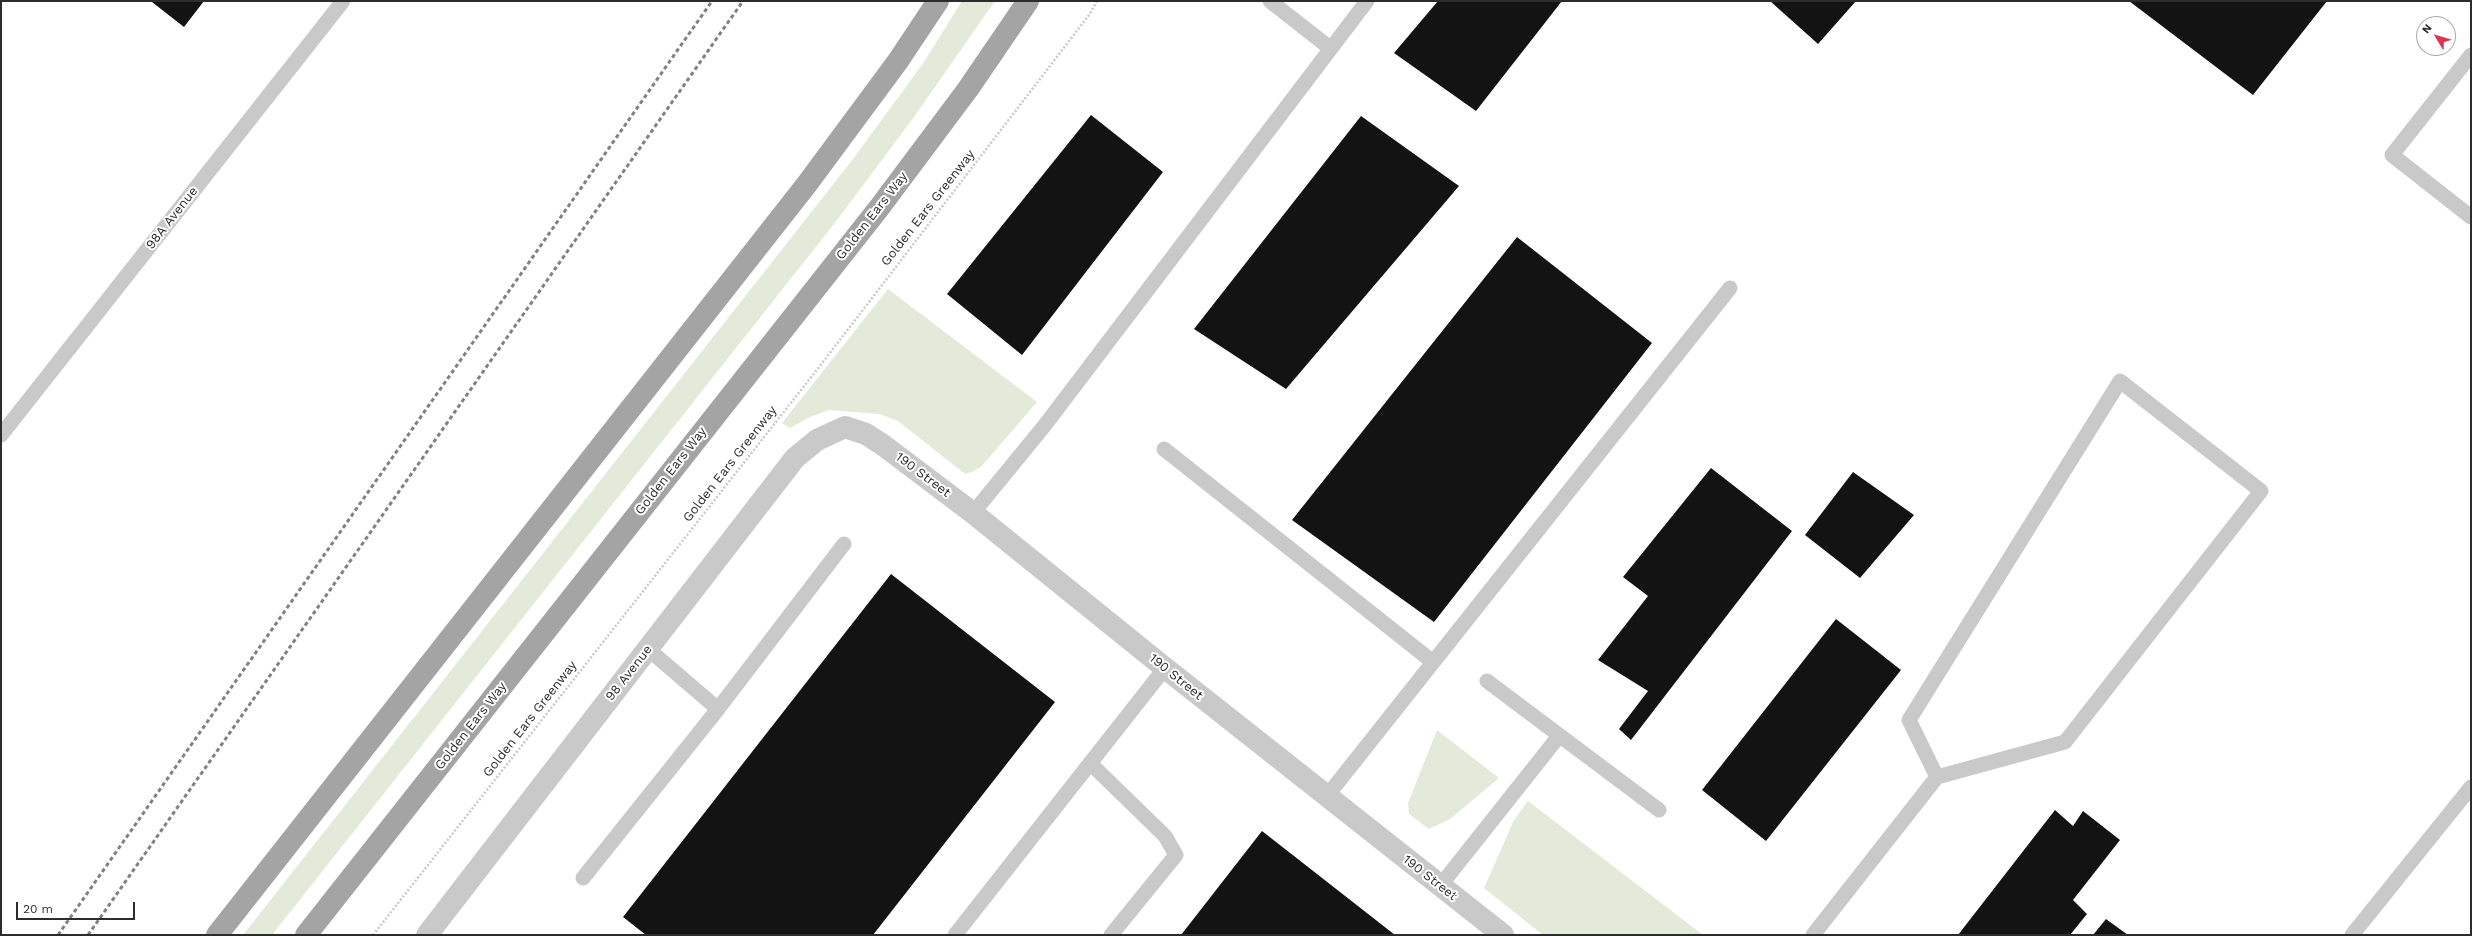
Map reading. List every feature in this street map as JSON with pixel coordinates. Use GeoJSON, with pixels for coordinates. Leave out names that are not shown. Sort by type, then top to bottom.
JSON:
{"type":"FeatureCollection","features":[{"type":"Feature","properties":{"kind":"main road"},"geometry":{"type":"LineString","coordinates":[[217,935],[807,184],[898,61],[938,1]]}},
{"type":"Feature","properties":{"kind":"main road","name":"Golden Ears Way"},"geometry":{"type":"LineString","coordinates":[[306,935],[879,208],[968,89],[1028,1]]}},
{"type":"Feature","properties":{"kind":"street","name":"190 Street"},"geometry":{"type":"LineString","coordinates":[[844,428],[866,434],[883,445],[973,513],[1165,668],[1503,935]]}},
{"type":"Feature","properties":{"kind":"street","name":"98 Avenue"},"geometry":{"type":"LineString","coordinates":[[427,935],[795,458],[817,440],[844,428]]}},
{"type":"Feature","properties":{"kind":"lane","name":"98A Avenue"},"geometry":{"type":"LineString","coordinates":[[1,435],[343,1]]}},
{"type":"Feature","properties":{"kind":"lane"},"geometry":{"type":"LineString","coordinates":[[1270,1],[1330,48]]}},
{"type":"Feature","properties":{"kind":"lane"},"geometry":{"type":"LineString","coordinates":[[973,513],[1045,425],[1367,1]]}},
{"type":"Feature","properties":{"kind":"lane"},"geometry":{"type":"LineString","coordinates":[[2471,55],[2392,155],[2471,218]]}},
{"type":"Feature","properties":{"kind":"lane"},"geometry":{"type":"LineString","coordinates":[[1327,796],[1730,288]]}},
{"type":"Feature","properties":{"kind":"lane"},"geometry":{"type":"LineString","coordinates":[[1813,935],[1937,777],[2065,742],[2261,491],[2120,381],[1909,720],[1937,777]]}},
{"type":"Feature","properties":{"kind":"lane"},"geometry":{"type":"LineString","coordinates":[[1164,448],[1433,662]]}},
{"type":"Feature","properties":{"kind":"lane"},"geometry":{"type":"LineString","coordinates":[[583,878],[718,709],[844,544]]}},
{"type":"Feature","properties":{"kind":"lane"},"geometry":{"type":"LineString","coordinates":[[648,649],[718,709]]}},
{"type":"Feature","properties":{"kind":"lane"},"geometry":{"type":"LineString","coordinates":[[955,935],[1165,668]]}},
{"type":"Feature","properties":{"kind":"lane"},"geometry":{"type":"LineString","coordinates":[[1487,681],[1659,810]]}},
{"type":"Feature","properties":{"kind":"lane"},"geometry":{"type":"LineString","coordinates":[[1440,886],[1559,736]]}},
{"type":"Feature","properties":{"kind":"lane"},"geometry":{"type":"LineString","coordinates":[[1090,763],[1165,836],[1176,855],[1111,935]]}},
{"type":"Feature","properties":{"kind":"lane"},"geometry":{"type":"LineString","coordinates":[[2352,935],[2471,787]]}},
{"type":"Feature","properties":{"kind":"path","name":"Golden Ears Greenway"},"geometry":{"type":"LineString","coordinates":[[373,935],[828,356],[1089,15],[1097,1]]}},
{"type":"Feature","properties":{"kind":"green space"},"geometry":{"type":"Polygon","coordinates":[[[962,1],[995,1],[914,117],[834,224],[272,935],[243,935],[853,159],[924,62],[962,1]]]}},
{"type":"Feature","properties":{"kind":"green space"},"geometry":{"type":"Polygon","coordinates":[[[888,289],[1037,402],[981,467],[972,472],[965,474],[898,421],[879,414],[829,410],[810,417],[790,428],[782,423],[888,289]]]}},
{"type":"Feature","properties":{"kind":"green space"},"geometry":{"type":"Polygon","coordinates":[[[1437,730],[1499,778],[1450,819],[1429,829],[1409,814],[1408,803],[1437,730]]]}},
{"type":"Feature","properties":{"kind":"green space"},"geometry":{"type":"Polygon","coordinates":[[[1528,801],[1703,935],[1543,935],[1484,888],[1514,820],[1528,801]]]}},
{"type":"Feature","properties":{"kind":"building"},"geometry":{"type":"Polygon","coordinates":[[[204,1],[184,27],[152,2],[204,1]]]}},
{"type":"Feature","properties":{"kind":"building"},"geometry":{"type":"Polygon","coordinates":[[[1438,1],[1562,1],[1476,111],[1394,53],[1438,1]]]}},
{"type":"Feature","properties":{"kind":"building"},"geometry":{"type":"Polygon","coordinates":[[[1770,1],[1856,1],[1818,44],[1770,1]]]}},
{"type":"Feature","properties":{"kind":"building"},"geometry":{"type":"Polygon","coordinates":[[[2129,1],[2327,1],[2253,95],[2129,1]]]}},
{"type":"Feature","properties":{"kind":"building"},"geometry":{"type":"Polygon","coordinates":[[[1091,115],[1163,172],[1022,355],[947,294],[1091,115]]]}},
{"type":"Feature","properties":{"kind":"building"},"geometry":{"type":"Polygon","coordinates":[[[1361,116],[1459,186],[1286,389],[1194,329],[1361,116]]]}},
{"type":"Feature","properties":{"kind":"building"},"geometry":{"type":"Polygon","coordinates":[[[1517,237],[1652,343],[1434,622],[1292,520],[1517,237]]]}},
{"type":"Feature","properties":{"kind":"building"},"geometry":{"type":"Polygon","coordinates":[[[1711,468],[1792,531],[1631,740],[1619,729],[1648,691],[1598,660],[1648,596],[1623,577],[1711,468]]]}},
{"type":"Feature","properties":{"kind":"building"},"geometry":{"type":"Polygon","coordinates":[[[1853,472],[1914,515],[1860,578],[1805,535],[1853,472]]]}},
{"type":"Feature","properties":{"kind":"building"},"geometry":{"type":"Polygon","coordinates":[[[891,574],[1055,702],[873,935],[646,935],[623,917],[891,574]]]}},
{"type":"Feature","properties":{"kind":"building"},"geometry":{"type":"Polygon","coordinates":[[[1836,619],[1901,670],[1766,841],[1702,790],[1836,619]]]}},
{"type":"Feature","properties":{"kind":"building"},"geometry":{"type":"Polygon","coordinates":[[[2055,810],[2073,826],[2083,811],[2120,840],[2073,900],[2087,914],[2070,935],[1958,935],[2055,810]]]}},
{"type":"Feature","properties":{"kind":"building"},"geometry":{"type":"Polygon","coordinates":[[[1262,831],[1395,935],[1181,935],[1262,831]]]}},
{"type":"Feature","properties":{"kind":"building"},"geometry":{"type":"Polygon","coordinates":[[[2106,919],[2128,935],[2093,935],[2106,919]]]}},
{"type":"Feature","properties":{"kind":"railway"},"geometry":{"type":"LineString","coordinates":[[58,935],[712,1]]}},
{"type":"Feature","properties":{"kind":"railway"},"geometry":{"type":"LineString","coordinates":[[88,935],[743,1]]}}]}
